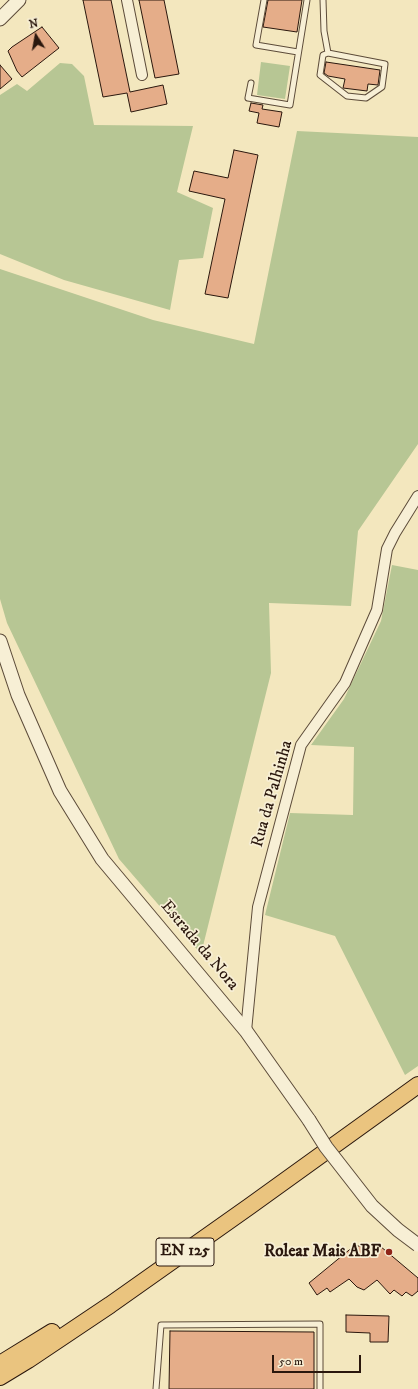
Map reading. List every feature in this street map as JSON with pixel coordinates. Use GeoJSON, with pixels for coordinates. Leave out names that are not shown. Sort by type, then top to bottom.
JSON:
{"type":"FeatureCollection","features":[{"type":"Feature","properties":{"kind":"main road","name":"EN 125"},"geometry":{"type":"LineString","coordinates":[[0,1377],[110,1305],[418,1085]]}},
{"type":"Feature","properties":{"kind":"main road","name":"EN 125"},"geometry":{"type":"LineString","coordinates":[[0,1364],[68,1322],[247,1199],[366,1122]]}},
{"type":"Feature","properties":{"kind":"street"},"geometry":{"type":"LineString","coordinates":[[0,19],[18,0]]}},
{"type":"Feature","properties":{"kind":"street"},"geometry":{"type":"LineString","coordinates":[[127,0],[142,75]]}},
{"type":"Feature","properties":{"kind":"street","name":"Rua da Palhinha"},"geometry":{"type":"LineString","coordinates":[[246,1031],[258,907],[301,746],[345,683],[377,610],[387,549],[418,496]]}},
{"type":"Feature","properties":{"kind":"street","name":"Estrada da Nora"},"geometry":{"type":"LineString","coordinates":[[0,641],[18,695],[60,791],[102,859],[246,1031],[309,1120],[326,1147],[372,1206],[398,1230],[418,1245]]}},
{"type":"Feature","properties":{"kind":"lane"},"geometry":{"type":"LineString","coordinates":[[264,0],[256,45],[298,52]]}},
{"type":"Feature","properties":{"kind":"lane"},"geometry":{"type":"LineString","coordinates":[[251,83],[248,98],[290,105],[307,0]]}},
{"type":"Feature","properties":{"kind":"lane"},"geometry":{"type":"LineString","coordinates":[[323,0],[324,32],[328,53]]}},
{"type":"Feature","properties":{"kind":"lane"},"geometry":{"type":"LineString","coordinates":[[328,53],[385,64],[382,87],[366,98],[347,96],[320,75],[323,55],[328,53]]}},
{"type":"Feature","properties":{"kind":"lane"},"geometry":{"type":"LineString","coordinates":[[156,1389],[161,1325],[320,1324],[320,1389]]}},
{"type":"Feature","properties":{"kind":"green space"},"geometry":{"type":"Polygon","coordinates":[[[261,62],[290,66],[285,99],[257,95],[261,62]]]}},
{"type":"Feature","properties":{"kind":"green space"},"geometry":{"type":"Polygon","coordinates":[[[60,63],[72,64],[84,76],[94,125],[193,126],[177,192],[213,208],[203,258],[179,260],[170,310],[64,280],[0,254],[0,95],[17,84],[27,91],[60,63]]]}},
{"type":"Feature","properties":{"kind":"green space"},"geometry":{"type":"Polygon","coordinates":[[[297,131],[418,137],[418,444],[358,531],[351,606],[269,603],[271,673],[201,954],[119,859],[7,623],[0,599],[0,269],[153,320],[254,344],[297,131]]]}},
{"type":"Feature","properties":{"kind":"green space"},"geometry":{"type":"Polygon","coordinates":[[[392,565],[418,570],[418,1066],[405,1075],[335,936],[265,915],[290,813],[353,815],[354,747],[311,745],[344,699],[381,621],[392,565]]]}},
{"type":"Feature","properties":{"kind":"building"},"geometry":{"type":"Polygon","coordinates":[[[83,0],[111,0],[130,92],[163,85],[167,104],[131,112],[127,93],[103,97],[83,0]]]}},
{"type":"Feature","properties":{"kind":"building"},"geometry":{"type":"Polygon","coordinates":[[[139,0],[164,0],[179,74],[155,78],[139,0]]]}},
{"type":"Feature","properties":{"kind":"building"},"geometry":{"type":"Polygon","coordinates":[[[268,0],[302,0],[297,32],[263,27],[268,0]]]}},
{"type":"Feature","properties":{"kind":"building"},"geometry":{"type":"Polygon","coordinates":[[[42,27],[59,48],[22,77],[17,71],[8,51],[42,27]]]}},
{"type":"Feature","properties":{"kind":"building"},"geometry":{"type":"Polygon","coordinates":[[[326,62],[380,70],[378,85],[368,84],[367,91],[343,88],[345,79],[328,76],[324,73],[326,62]]]}},
{"type":"Feature","properties":{"kind":"building"},"geometry":{"type":"Polygon","coordinates":[[[0,65],[12,79],[0,89],[0,65]]]}},
{"type":"Feature","properties":{"kind":"building"},"geometry":{"type":"Polygon","coordinates":[[[251,103],[263,105],[262,109],[282,112],[279,127],[257,123],[259,113],[249,111],[251,103]]]}},
{"type":"Feature","properties":{"kind":"building"},"geometry":{"type":"Polygon","coordinates":[[[234,150],[258,155],[228,298],[205,294],[225,199],[189,191],[194,171],[228,178],[234,150]]]}},
{"type":"Feature","properties":{"kind":"building"},"geometry":{"type":"Polygon","coordinates":[[[354,1246],[380,1246],[418,1278],[418,1291],[412,1296],[406,1292],[402,1296],[394,1290],[390,1294],[377,1280],[364,1290],[357,1287],[349,1279],[330,1292],[327,1288],[317,1295],[309,1283],[354,1246]]]}},
{"type":"Feature","properties":{"kind":"building"},"geometry":{"type":"Polygon","coordinates":[[[346,1315],[389,1316],[388,1342],[370,1342],[370,1333],[346,1332],[346,1315]]]}},
{"type":"Feature","properties":{"kind":"building"},"geometry":{"type":"Polygon","coordinates":[[[170,1331],[314,1332],[314,1389],[169,1389],[170,1331]]]}},
{"type":"Feature","properties":{"kind":"place","name":"Rolear Mais ABF"},"geometry":{"type":"Point","coordinates":[389,1252]}}]}
